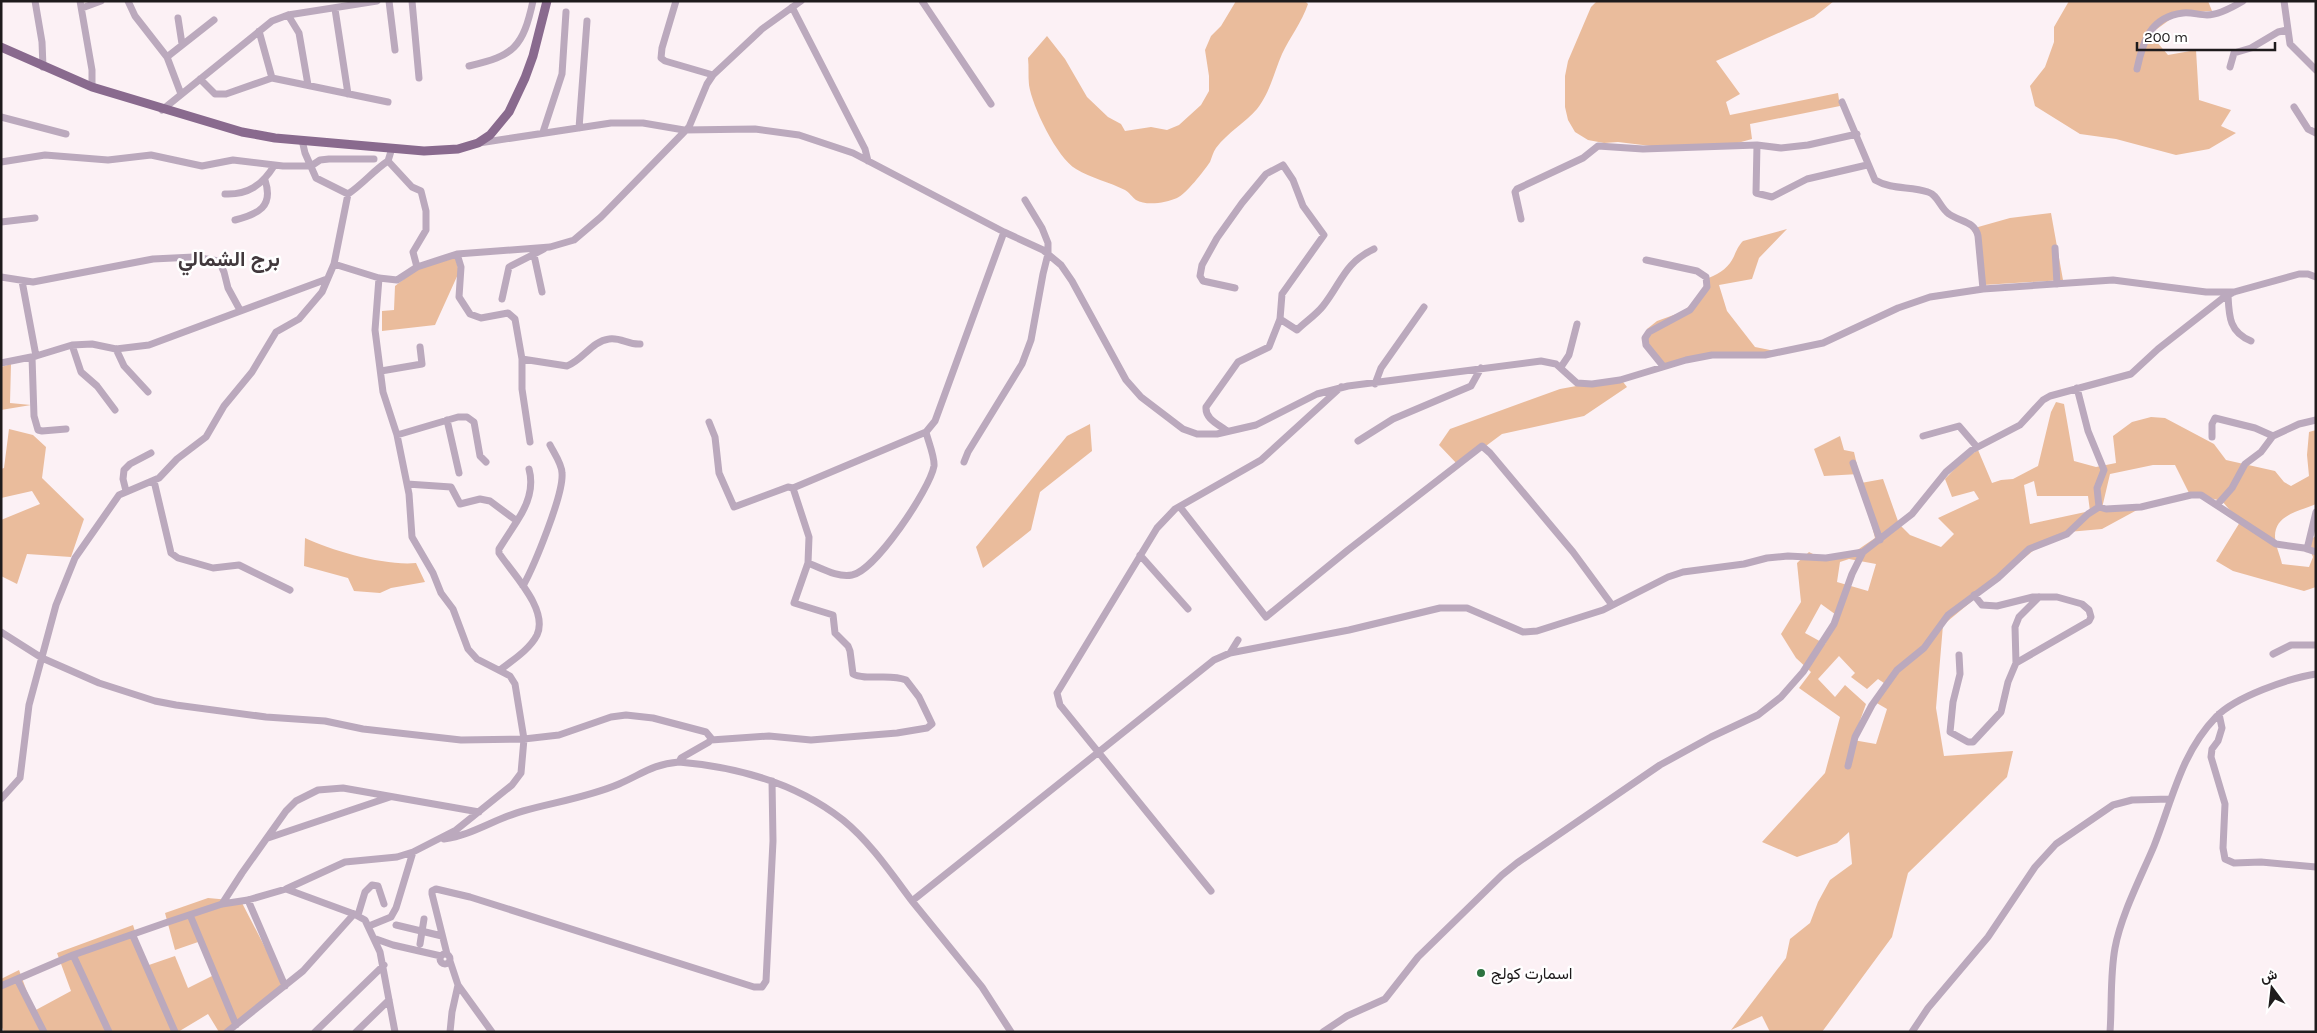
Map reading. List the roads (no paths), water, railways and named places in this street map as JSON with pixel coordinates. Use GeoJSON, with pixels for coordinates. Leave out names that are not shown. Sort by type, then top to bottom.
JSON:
{"type":"FeatureCollection","features":[{"type":"Feature","properties":{"kind":"main road"},"geometry":{"type":"LineString","coordinates":[[1,47],[92,88],[242,132],[302,140],[443,151],[478,143],[490,135],[501,123],[522,85],[533,56],[547,1]]}},
{"type":"Feature","properties":{"kind":"street"},"geometry":{"type":"LineString","coordinates":[[35,1],[42,42],[43,66]]}},
{"type":"Feature","properties":{"kind":"street"},"geometry":{"type":"LineString","coordinates":[[92,88],[92,70],[81,5],[101,1]]}},
{"type":"Feature","properties":{"kind":"street"},"geometry":{"type":"LineString","coordinates":[[128,1],[136,16],[167,57],[181,94]]}},
{"type":"Feature","properties":{"kind":"street"},"geometry":{"type":"LineString","coordinates":[[162,110],[272,21],[288,15],[377,1]]}},
{"type":"Feature","properties":{"kind":"street"},"geometry":{"type":"LineString","coordinates":[[390,1],[395,50]]}},
{"type":"Feature","properties":{"kind":"street"},"geometry":{"type":"LineString","coordinates":[[412,1],[419,78]]}},
{"type":"Feature","properties":{"kind":"street"},"geometry":{"type":"LineString","coordinates":[[469,66],[504,56],[510,51],[526,29],[533,1]]}},
{"type":"Feature","properties":{"kind":"street"},"geometry":{"type":"LineString","coordinates":[[676,1],[662,48],[662,58],[665,61],[713,75]]}},
{"type":"Feature","properties":{"kind":"street"},"geometry":{"type":"LineString","coordinates":[[334,264],[379,278],[397,280],[417,267],[457,254],[546,248],[568,243],[580,236],[620,198],[692,123],[707,84],[713,75],[762,30],[801,1]]}},
{"type":"Feature","properties":{"kind":"street"},"geometry":{"type":"LineString","coordinates":[[922,1],[991,104]]}},
{"type":"Feature","properties":{"kind":"street"},"geometry":{"type":"LineString","coordinates":[[2137,69],[2144,38],[2156,25],[2182,13],[2214,14],[2244,1]]}},
{"type":"Feature","properties":{"kind":"street"},"geometry":{"type":"LineString","coordinates":[[2284,1],[2290,44],[2316,70]]}},
{"type":"Feature","properties":{"kind":"street"},"geometry":{"type":"LineString","coordinates":[[792,7],[865,149],[868,161]]}},
{"type":"Feature","properties":{"kind":"street"},"geometry":{"type":"LineString","coordinates":[[335,9],[348,94]]}},
{"type":"Feature","properties":{"kind":"street"},"geometry":{"type":"LineString","coordinates":[[543,132],[562,74],[566,12]]}},
{"type":"Feature","properties":{"kind":"street"},"geometry":{"type":"LineString","coordinates":[[288,15],[299,33],[308,85]]}},
{"type":"Feature","properties":{"kind":"street"},"geometry":{"type":"LineString","coordinates":[[178,18],[182,44]]}},
{"type":"Feature","properties":{"kind":"street"},"geometry":{"type":"LineString","coordinates":[[167,57],[214,20]]}},
{"type":"Feature","properties":{"kind":"street"},"geometry":{"type":"LineString","coordinates":[[579,128],[587,21]]}},
{"type":"Feature","properties":{"kind":"street"},"geometry":{"type":"LineString","coordinates":[[2230,67],[2234,53],[2251,48],[2278,32],[2287,30]]}},
{"type":"Feature","properties":{"kind":"street"},"geometry":{"type":"LineString","coordinates":[[259,31],[272,78]]}},
{"type":"Feature","properties":{"kind":"street"},"geometry":{"type":"LineString","coordinates":[[200,79],[208,90],[215,94],[272,78],[388,102]]}},
{"type":"Feature","properties":{"kind":"street"},"geometry":{"type":"LineString","coordinates":[[1842,102],[1867,165],[1875,180],[1882,184],[1928,192],[1934,195],[1950,215],[1972,225],[1978,236],[1983,289]]}},
{"type":"Feature","properties":{"kind":"street"},"geometry":{"type":"LineString","coordinates":[[2294,107],[2308,129],[2316,133]]}},
{"type":"Feature","properties":{"kind":"street"},"geometry":{"type":"LineString","coordinates":[[1,117],[66,134]]}},
{"type":"Feature","properties":{"kind":"street"},"geometry":{"type":"LineString","coordinates":[[478,143],[543,132],[632,122],[684,130],[734,129],[783,132],[834,146],[868,161],[1048,254],[1061,265],[1072,281],[1106,340],[1118,368],[1141,397],[1183,430],[1205,435],[1256,425],[1317,394],[1340,387],[1375,384],[1541,361],[1556,364],[1577,383],[1584,384],[1620,380],[1663,366],[1712,355],[1765,355],[1814,346],[1898,308],[1930,297],[1983,289],[2113,280],[2231,294]]}},
{"type":"Feature","properties":{"kind":"street"},"geometry":{"type":"LineString","coordinates":[[1521,219],[1515,192],[1517,189],[1583,158],[1598,146],[1643,149],[1757,145],[1781,148],[1856,134]]}},
{"type":"Feature","properties":{"kind":"street"},"geometry":{"type":"LineString","coordinates":[[302,140],[305,153],[316,178],[348,194]]}},
{"type":"Feature","properties":{"kind":"street"},"geometry":{"type":"LineString","coordinates":[[1757,145],[1756,192],[1772,197],[1807,179],[1867,165]]}},
{"type":"Feature","properties":{"kind":"street"},"geometry":{"type":"LineString","coordinates":[[374,146],[374,159]]}},
{"type":"Feature","properties":{"kind":"street"},"geometry":{"type":"LineString","coordinates":[[1,800],[20,778],[29,705],[56,605],[70,568],[115,500],[126,491],[154,481],[164,474],[182,454],[206,437],[224,406],[252,372],[276,332],[306,311],[322,292],[334,264],[348,194],[364,183],[385,162],[392,148]]}},
{"type":"Feature","properties":{"kind":"street"},"geometry":{"type":"LineString","coordinates":[[1,162],[46,155],[108,160],[151,155],[202,166],[234,160],[274,166],[311,166],[320,160],[329,159],[374,159],[385,162],[412,187],[421,191],[424,200],[426,230],[413,252],[417,267]]}},
{"type":"Feature","properties":{"kind":"street"},"geometry":{"type":"LineString","coordinates":[[1227,431],[1208,417],[1206,407],[1238,362],[1269,348],[1280,319],[1282,294],[1324,235],[1303,206],[1293,180],[1283,165],[1266,174],[1217,238],[1202,265],[1200,276],[1203,281],[1235,288]]}},
{"type":"Feature","properties":{"kind":"street"},"geometry":{"type":"LineString","coordinates":[[225,194],[240,195],[265,180],[274,166]]}},
{"type":"Feature","properties":{"kind":"street"},"geometry":{"type":"LineString","coordinates":[[235,220],[255,214],[262,209],[268,193],[265,180]]}},
{"type":"Feature","properties":{"kind":"street"},"geometry":{"type":"LineString","coordinates":[[964,462],[968,452],[1022,364],[1032,340],[1042,274],[1048,254],[1048,243],[1042,228],[1025,200]]}},
{"type":"Feature","properties":{"kind":"street"},"geometry":{"type":"LineString","coordinates":[[1,222],[35,218]]}},
{"type":"Feature","properties":{"kind":"street"},"geometry":{"type":"LineString","coordinates":[[710,422],[715,437],[719,473],[734,507],[788,487],[793,488],[926,432],[935,420],[1004,232]]}},
{"type":"Feature","properties":{"kind":"street"},"geometry":{"type":"LineString","coordinates":[[502,299],[508,269],[512,265],[534,256],[546,248]]}},
{"type":"Feature","properties":{"kind":"street"},"geometry":{"type":"LineString","coordinates":[[2055,248],[2058,284]]}},
{"type":"Feature","properties":{"kind":"street"},"geometry":{"type":"LineString","coordinates":[[1280,319],[1297,330],[1322,308],[1350,265],[1359,256],[1374,249]]}},
{"type":"Feature","properties":{"kind":"street"},"geometry":{"type":"LineString","coordinates":[[457,254],[461,267],[460,300],[470,314],[478,318],[504,313],[513,316],[522,359],[522,389],[530,442]]}},
{"type":"Feature","properties":{"kind":"street"},"geometry":{"type":"LineString","coordinates":[[534,256],[542,292]]}},
{"type":"Feature","properties":{"kind":"street"},"geometry":{"type":"LineString","coordinates":[[1,277],[22,281],[44,281],[153,259],[204,258],[219,261],[228,288],[240,310]]}},
{"type":"Feature","properties":{"kind":"street"},"geometry":{"type":"LineString","coordinates":[[1646,260],[1697,271],[1706,278],[1707,287],[1690,310],[1649,332],[1644,338],[1646,345],[1663,366]]}},
{"type":"Feature","properties":{"kind":"street"},"geometry":{"type":"LineString","coordinates":[[1323,1032],[1347,1016],[1385,999],[1418,957],[1502,875],[1517,863],[1660,765],[1711,737],[1758,715],[1781,697],[1800,677],[1834,624],[1852,574],[1864,552],[1912,514],[1946,472],[1977,447],[2006,434],[2020,425],[2043,400],[2064,391],[2131,374],[2158,349],[2231,294],[2299,274],[2308,274],[2316,278]]}},
{"type":"Feature","properties":{"kind":"street"},"geometry":{"type":"LineString","coordinates":[[1,986],[18,981],[74,955],[222,904],[248,900],[286,889],[345,862],[397,857],[413,852],[456,830],[518,778],[521,773],[524,739],[514,684],[500,670],[477,659],[468,649],[453,609],[441,593],[433,573],[414,542],[411,533],[411,511],[407,484],[397,435],[383,392],[375,323],[379,278]]}},
{"type":"Feature","properties":{"kind":"street"},"geometry":{"type":"LineString","coordinates":[[1,363],[72,345],[92,344],[116,349],[157,343],[240,310],[327,279]]}},
{"type":"Feature","properties":{"kind":"street"},"geometry":{"type":"LineString","coordinates":[[22,281],[34,356],[34,416],[37,427],[42,431],[66,429]]}},
{"type":"Feature","properties":{"kind":"street"},"geometry":{"type":"LineString","coordinates":[[2231,294],[2229,318],[2232,328],[2243,338],[2251,341]]}},
{"type":"Feature","properties":{"kind":"street"},"geometry":{"type":"LineString","coordinates":[[1375,384],[1381,368],[1424,307]]}},
{"type":"Feature","properties":{"kind":"street"},"geometry":{"type":"LineString","coordinates":[[1560,368],[1569,355],[1577,324]]}},
{"type":"Feature","properties":{"kind":"street"},"geometry":{"type":"LineString","coordinates":[[522,359],[567,366],[604,340],[616,338],[632,344],[640,344]]}},
{"type":"Feature","properties":{"kind":"street"},"geometry":{"type":"LineString","coordinates":[[72,345],[81,372],[97,386],[115,410]]}},
{"type":"Feature","properties":{"kind":"street"},"geometry":{"type":"LineString","coordinates":[[381,371],[422,364],[420,347]]}},
{"type":"Feature","properties":{"kind":"street"},"geometry":{"type":"LineString","coordinates":[[116,349],[124,366],[148,392]]}},
{"type":"Feature","properties":{"kind":"street"},"geometry":{"type":"LineString","coordinates":[[1358,441],[1393,419],[1471,386],[1481,368]]}},
{"type":"Feature","properties":{"kind":"street"},"geometry":{"type":"LineString","coordinates":[[1211,891],[1060,705],[1057,693],[1157,528],[1180,506],[1261,460],[1340,387]]}},
{"type":"Feature","properties":{"kind":"street"},"geometry":{"type":"LineString","coordinates":[[2077,388],[2088,431],[2104,470],[2097,488],[2099,507]]}},
{"type":"Feature","properties":{"kind":"street"},"geometry":{"type":"LineString","coordinates":[[397,435],[463,416],[471,418],[474,422],[480,456],[486,462]]}},
{"type":"Feature","properties":{"kind":"street"},"geometry":{"type":"LineString","coordinates":[[2212,437],[2212,424],[2215,418],[2255,428],[2273,436]]}},
{"type":"Feature","properties":{"kind":"street"},"geometry":{"type":"LineString","coordinates":[[447,420],[459,473]]}},
{"type":"Feature","properties":{"kind":"street"},"geometry":{"type":"LineString","coordinates":[[2217,505],[2232,488],[2245,464],[2261,452],[2273,436],[2299,424],[2316,420]]}},
{"type":"Feature","properties":{"kind":"street"},"geometry":{"type":"LineString","coordinates":[[1923,436],[1959,426],[1977,447]]}},
{"type":"Feature","properties":{"kind":"street"},"geometry":{"type":"LineString","coordinates":[[808,563],[835,573],[851,575],[860,572],[878,556],[922,494],[934,465],[926,432]]}},
{"type":"Feature","properties":{"kind":"street"},"geometry":{"type":"LineString","coordinates":[[523,586],[533,567],[560,492],[562,473],[550,445]]}},
{"type":"Feature","properties":{"kind":"street"},"geometry":{"type":"LineString","coordinates":[[1180,506],[1266,617],[1348,550],[1482,446],[1490,453],[1573,552],[1612,605]]}},
{"type":"Feature","properties":{"kind":"street"},"geometry":{"type":"LineString","coordinates":[[126,491],[123,479],[124,470],[130,464],[151,453]]}},
{"type":"Feature","properties":{"kind":"street"},"geometry":{"type":"LineString","coordinates":[[1853,463],[1880,540]]}},
{"type":"Feature","properties":{"kind":"street"},"geometry":{"type":"LineString","coordinates":[[500,670],[530,644],[538,633],[537,611],[523,586],[498,551],[526,506],[531,478],[529,470]]}},
{"type":"Feature","properties":{"kind":"street"},"geometry":{"type":"LineString","coordinates":[[154,481],[169,550],[174,556],[213,568],[239,565],[290,590]]}},
{"type":"Feature","properties":{"kind":"street"},"geometry":{"type":"LineString","coordinates":[[407,484],[451,487],[460,504],[480,500],[490,501],[517,521]]}},
{"type":"Feature","properties":{"kind":"street"},"geometry":{"type":"LineString","coordinates":[[679,762],[681,758],[711,740],[769,736],[811,740],[897,733],[931,726],[922,702],[908,681],[895,677],[854,675],[848,646],[835,633],[833,615],[794,603],[808,563],[809,537],[793,488]]}},
{"type":"Feature","properties":{"kind":"street"},"geometry":{"type":"LineString","coordinates":[[1848,766],[1855,737],[1863,719],[1899,667],[1927,644],[1951,612],[1998,578],[2029,550],[2066,534],[2088,514],[2099,507],[2106,509],[2141,507],[2198,494],[2206,497],[2276,544],[2316,552]]}},
{"type":"Feature","properties":{"kind":"street"},"geometry":{"type":"LineString","coordinates":[[2307,549],[2316,512]]}},
{"type":"Feature","properties":{"kind":"street"},"geometry":{"type":"LineString","coordinates":[[912,901],[1099,753],[1191,677],[1214,660],[1230,653],[1349,630],[1440,608],[1467,608],[1523,632],[1537,631],[1612,605],[1668,577],[1683,572],[1781,557],[1826,558],[1864,552]]}},
{"type":"Feature","properties":{"kind":"street"},"geometry":{"type":"LineString","coordinates":[[1140,555],[1188,609]]}},
{"type":"Feature","properties":{"kind":"street"},"geometry":{"type":"LineString","coordinates":[[1974,595],[1980,604],[1991,606],[2039,597],[2069,598],[2087,607],[2091,617],[2089,622],[2016,663]]}},
{"type":"Feature","properties":{"kind":"street"},"geometry":{"type":"LineString","coordinates":[[1959,655],[1960,674],[1953,702],[1950,732],[1968,742],[1976,740],[2001,712],[2008,682],[2016,663],[2015,628],[2019,617],[2039,597]]}},
{"type":"Feature","properties":{"kind":"street"},"geometry":{"type":"LineString","coordinates":[[1,632],[42,658],[127,693],[176,705],[266,717],[325,721],[364,729],[440,739],[480,741],[524,739],[564,734],[611,717],[626,715],[653,718],[706,732],[711,740]]}},
{"type":"Feature","properties":{"kind":"street"},"geometry":{"type":"LineString","coordinates":[[1230,653],[1238,640]]}},
{"type":"Feature","properties":{"kind":"street"},"geometry":{"type":"LineString","coordinates":[[2273,654],[2291,645],[2316,645]]}},
{"type":"Feature","properties":{"kind":"street"},"geometry":{"type":"LineString","coordinates":[[2110,1032],[2115,948],[2193,744],[2219,714],[2231,706],[2281,682],[2316,674]]}},
{"type":"Feature","properties":{"kind":"street"},"geometry":{"type":"LineString","coordinates":[[2219,714],[2222,728],[2218,741],[2212,749],[2211,758],[2225,804],[2223,848],[2225,858],[2234,863],[2261,862],[2316,867]]}},
{"type":"Feature","properties":{"kind":"street"},"geometry":{"type":"LineString","coordinates":[[439,840],[460,836],[522,811],[605,789],[655,766],[679,762],[739,771],[772,781],[800,793],[842,820],[867,845],[982,987],[1011,1032]]}},
{"type":"Feature","properties":{"kind":"street"},"geometry":{"type":"LineString","coordinates":[[492,1032],[458,985],[446,959],[432,894],[432,891],[436,889],[470,897],[754,987],[762,987],[766,981],[772,781]]}},
{"type":"Feature","properties":{"kind":"street"},"geometry":{"type":"LineString","coordinates":[[222,904],[286,811],[296,801],[318,790],[343,788],[479,812]]}},
{"type":"Feature","properties":{"kind":"street"},"geometry":{"type":"LineString","coordinates":[[268,838],[391,796]]}},
{"type":"Feature","properties":{"kind":"street"},"geometry":{"type":"LineString","coordinates":[[1912,1032],[1928,1008],[1988,937],[2035,867],[2056,844],[2113,805],[2132,800],[2170,800]]}},
{"type":"Feature","properties":{"kind":"street"},"geometry":{"type":"LineString","coordinates":[[369,926],[391,917],[413,852]]}},
{"type":"Feature","properties":{"kind":"street"},"geometry":{"type":"LineString","coordinates":[[227,1032],[285,986],[333,939],[356,915],[365,892],[374,884],[378,886],[384,904]]}},
{"type":"Feature","properties":{"kind":"street"},"geometry":{"type":"LineString","coordinates":[[286,889],[356,915],[369,926],[376,939],[384,964],[395,1032]]}},
{"type":"Feature","properties":{"kind":"street"},"geometry":{"type":"LineString","coordinates":[[248,900],[285,986]]}},
{"type":"Feature","properties":{"kind":"street"},"geometry":{"type":"LineString","coordinates":[[190,915],[236,1025]]}},
{"type":"Feature","properties":{"kind":"street"},"geometry":{"type":"LineString","coordinates":[[420,944],[424,919]]}},
{"type":"Feature","properties":{"kind":"street"},"geometry":{"type":"LineString","coordinates":[[396,925],[442,936]]}},
{"type":"Feature","properties":{"kind":"street"},"geometry":{"type":"LineString","coordinates":[[133,936],[175,1032]]}},
{"type":"Feature","properties":{"kind":"street"},"geometry":{"type":"LineString","coordinates":[[376,939],[446,959]]}},
{"type":"Feature","properties":{"kind":"street"},"geometry":{"type":"LineString","coordinates":[[74,955],[109,1032]]}},
{"type":"Feature","properties":{"kind":"street"},"geometry":{"type":"LineString","coordinates":[[315,1032],[384,964]]}},
{"type":"Feature","properties":{"kind":"street"},"geometry":{"type":"LineString","coordinates":[[18,981],[44,1032]]}},
{"type":"Feature","properties":{"kind":"street"},"geometry":{"type":"LineString","coordinates":[[450,1032],[458,985]]}},
{"type":"Feature","properties":{"kind":"street"},"geometry":{"type":"LineString","coordinates":[[356,1032],[389,1000]]}},
{"type":"Feature","properties":{"kind":"place","name":"اسمارت كولج"},"geometry":{"type":"Point","coordinates":[1481,973]}},
{"type":"Feature","properties":{"kind":"district","name":"برج الشمالي"},"geometry":{"type":"Point","coordinates":[229,259]}}]}
